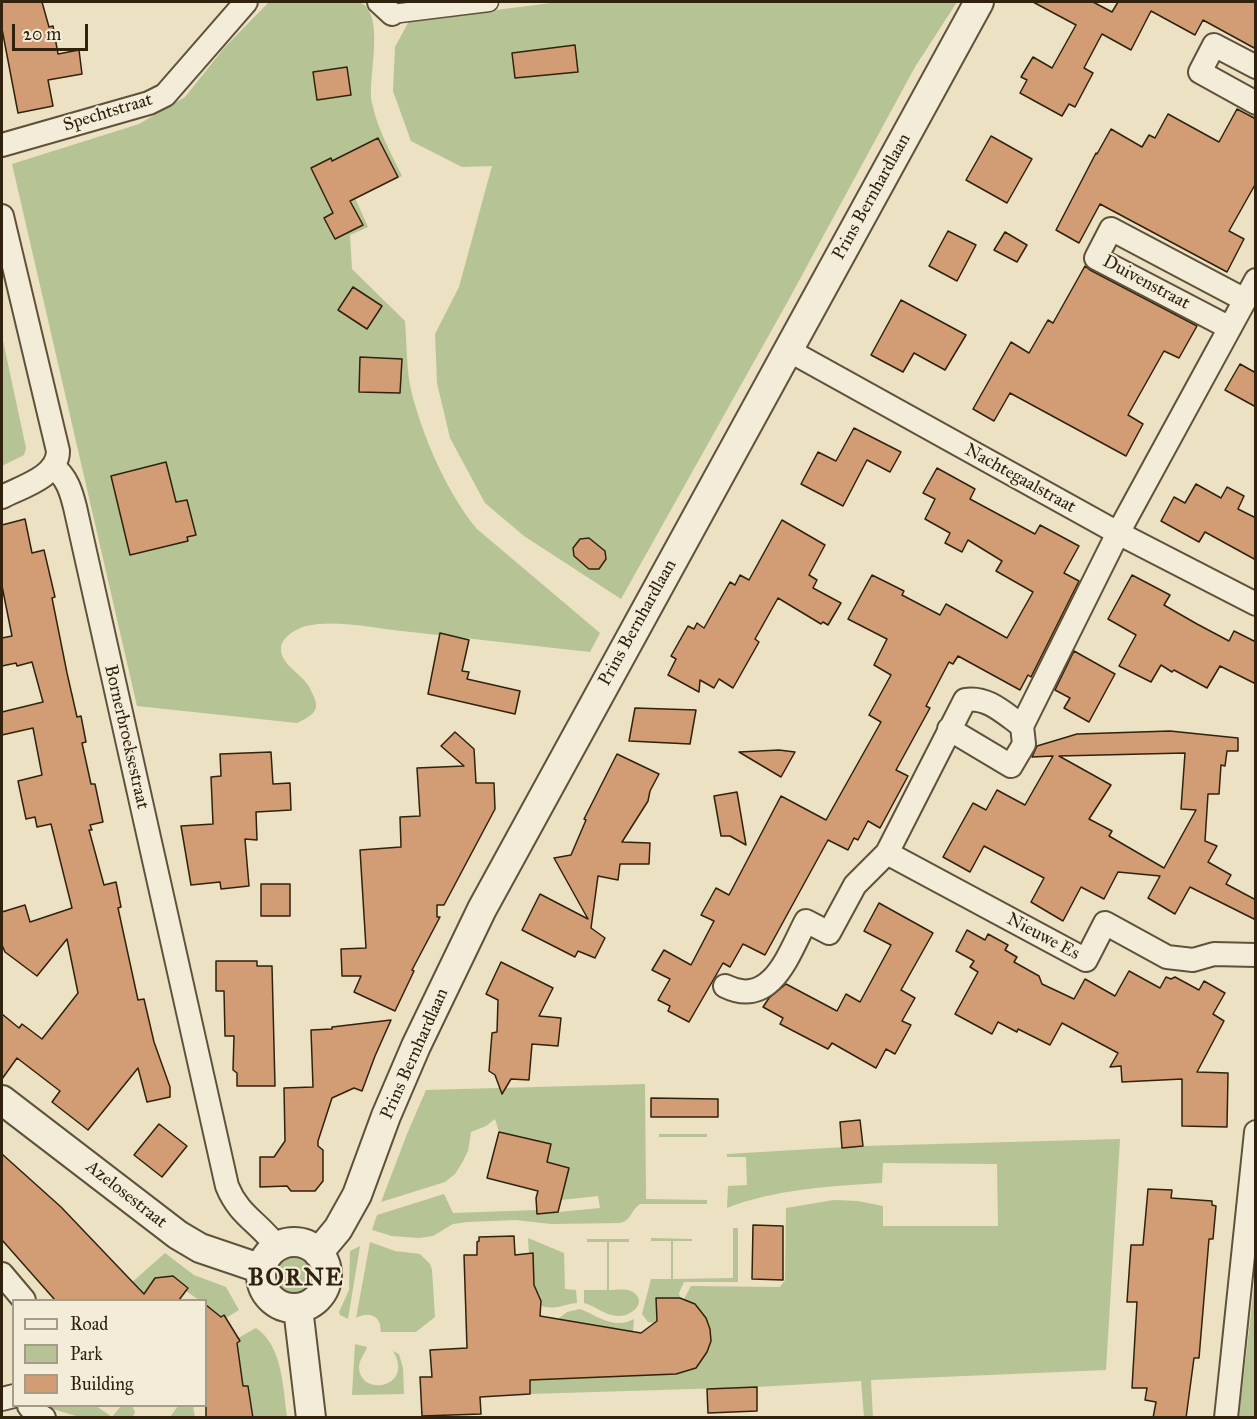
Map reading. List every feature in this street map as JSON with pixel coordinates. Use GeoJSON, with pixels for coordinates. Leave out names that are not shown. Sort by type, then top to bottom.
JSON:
{"type":"FeatureCollection","features":[{"type":"Feature","properties":{"kind":"street","name":"Spechtstraat"},"geometry":{"type":"LineString","coordinates":[[2,145],[149,103],[165,95],[246,2]]}},
{"type":"Feature","properties":{"kind":"street"},"geometry":{"type":"LineString","coordinates":[[386,8],[489,2]]}},
{"type":"Feature","properties":{"kind":"street","name":"Prins Bernhardlaan"},"geometry":{"type":"LineString","coordinates":[[318,1253],[338,1229],[357,1195],[399,1086],[482,909],[979,2]]}},
{"type":"Feature","properties":{"kind":"street"},"geometry":{"type":"LineString","coordinates":[[1256,67],[1214,45],[1200,72],[1256,103]]}},
{"type":"Feature","properties":{"kind":"street"},"geometry":{"type":"LineString","coordinates":[[2,216],[58,451],[54,467],[45,475],[2,497]]}},
{"type":"Feature","properties":{"kind":"street","name":"Duivenstraat"},"geometry":{"type":"LineString","coordinates":[[1118,533],[1230,328],[1250,290],[1111,229],[1096,258],[1230,328]]}},
{"type":"Feature","properties":{"kind":"street","name":"Nachtegaalstraat"},"geometry":{"type":"LineString","coordinates":[[788,350],[1118,533],[1256,604]]}},
{"type":"Feature","properties":{"kind":"street","name":"Bornerbroeksestraat"},"geometry":{"type":"LineString","coordinates":[[54,467],[70,488],[75,507],[227,1186],[233,1201],[241,1212],[266,1232],[269,1258]]}},
{"type":"Feature","properties":{"kind":"street"},"geometry":{"type":"LineString","coordinates":[[949,729],[1011,766],[1024,744],[1022,726],[1118,533]]}},
{"type":"Feature","properties":{"kind":"street"},"geometry":{"type":"LineString","coordinates":[[725,986],[735,991],[749,992],[765,986],[777,977],[806,921],[829,933],[855,885],[887,853],[965,700],[976,698],[988,702],[1022,726]]}},
{"type":"Feature","properties":{"kind":"street","name":"Nieuwe Es"},"geometry":{"type":"LineString","coordinates":[[887,853],[1086,960],[1105,923],[1167,957],[1193,960],[1214,954],[1256,954]]}},
{"type":"Feature","properties":{"kind":"street","name":"Azelosestraat"},"geometry":{"type":"LineString","coordinates":[[2,1100],[178,1235],[200,1248],[269,1258]]}},
{"type":"Feature","properties":{"kind":"street"},"geometry":{"type":"LineString","coordinates":[[1226,1418],[1256,1132]]}},
{"type":"Feature","properties":{"kind":"street"},"geometry":{"type":"LineString","coordinates":[[290,1243],[308,1246],[318,1253],[326,1269],[325,1286],[314,1301],[298,1308],[278,1304],[268,1295],[262,1283],[269,1258],[290,1243]]}},
{"type":"Feature","properties":{"kind":"street"},"geometry":{"type":"LineString","coordinates":[[2,1274],[23,1299]]}},
{"type":"Feature","properties":{"kind":"street"},"geometry":{"type":"LineString","coordinates":[[298,1308],[311,1418]]}},
{"type":"Feature","properties":{"kind":"street"},"geometry":{"type":"LineString","coordinates":[[30,1407],[44,1418]]}},
{"type":"Feature","properties":{"kind":"green space"},"geometry":{"type":"Polygon","coordinates":[[[269,2],[359,2],[367,8],[374,32],[372,103],[381,131],[402,176],[355,198],[368,227],[350,235],[352,269],[405,321],[412,394],[430,447],[456,500],[477,529],[600,633],[590,652],[354,625],[317,624],[294,631],[286,637],[281,649],[287,664],[305,681],[316,702],[315,710],[306,719],[297,723],[137,706],[12,164],[139,124],[185,97],[224,48],[269,2]]]}},
{"type":"Feature","properties":{"kind":"green space"},"geometry":{"type":"Polygon","coordinates":[[[559,2],[957,2],[915,67],[788,301],[621,599],[524,536],[485,503],[450,438],[437,383],[435,334],[459,287],[492,166],[462,167],[411,141],[393,91],[395,47],[409,21],[559,2]]]}},
{"type":"Feature","properties":{"kind":"green space"},"geometry":{"type":"Polygon","coordinates":[[[2,336],[26,448],[24,455],[2,466],[2,336]]]}},
{"type":"Feature","properties":{"kind":"green space"},"geometry":{"type":"Polygon","coordinates":[[[645,1084],[646,1199],[707,1200],[707,1204],[640,1204],[624,1222],[620,1223],[551,1224],[516,1220],[467,1222],[453,1224],[433,1236],[419,1238],[392,1236],[372,1230],[377,1215],[444,1194],[453,1213],[537,1210],[537,1214],[600,1208],[598,1196],[561,1200],[569,1168],[547,1162],[550,1144],[499,1132],[495,1119],[486,1126],[471,1132],[468,1151],[462,1163],[455,1174],[445,1182],[381,1202],[426,1090],[645,1084]]]}},
{"type":"Feature","properties":{"kind":"green space"},"geometry":{"type":"Polygon","coordinates":[[[659,1134],[707,1134],[707,1137],[659,1137],[659,1134]]]}},
{"type":"Feature","properties":{"kind":"green space"},"geometry":{"type":"Polygon","coordinates":[[[1120,1139],[1106,1370],[871,1380],[873,1418],[864,1417],[861,1381],[757,1387],[530,1394],[529,1375],[561,1379],[676,1374],[690,1368],[701,1360],[708,1350],[711,1339],[706,1317],[697,1307],[684,1299],[691,1286],[780,1287],[785,1280],[786,1208],[834,1200],[858,1201],[883,1206],[883,1226],[998,1226],[997,1164],[883,1163],[882,1183],[824,1187],[764,1196],[727,1208],[728,1186],[747,1185],[746,1157],[727,1157],[727,1154],[863,1146],[1120,1139]]]}},
{"type":"Feature","properties":{"kind":"green space"},"geometry":{"type":"Polygon","coordinates":[[[733,1228],[738,1228],[738,1282],[684,1282],[679,1293],[680,1298],[656,1298],[657,1321],[648,1322],[642,1314],[651,1279],[671,1279],[671,1241],[651,1241],[651,1238],[692,1239],[692,1241],[673,1241],[673,1279],[733,1278],[733,1228]]]}},
{"type":"Feature","properties":{"kind":"green space"},"geometry":{"type":"Polygon","coordinates":[[[528,1238],[564,1253],[565,1289],[576,1290],[577,1303],[556,1307],[541,1306],[539,1295],[534,1288],[533,1254],[529,1254],[528,1238]]]}},
{"type":"Feature","properties":{"kind":"green space"},"geometry":{"type":"Polygon","coordinates":[[[587,1239],[629,1239],[629,1242],[609,1242],[609,1290],[631,1291],[637,1296],[639,1304],[629,1314],[614,1316],[584,1303],[584,1290],[607,1290],[607,1242],[587,1242],[587,1239]]]}},
{"type":"Feature","properties":{"kind":"green space"},"geometry":{"type":"Polygon","coordinates":[[[370,1242],[395,1251],[420,1254],[430,1264],[435,1317],[416,1332],[381,1332],[380,1323],[372,1315],[356,1318],[370,1242]]]}},
{"type":"Feature","properties":{"kind":"green space"},"geometry":{"type":"Polygon","coordinates":[[[360,1246],[348,1319],[339,1312],[349,1290],[350,1251],[360,1246]]]}},
{"type":"Feature","properties":{"kind":"green space"},"geometry":{"type":"Polygon","coordinates":[[[165,1253],[194,1275],[226,1287],[239,1310],[226,1318],[224,1315],[221,1317],[207,1306],[207,1299],[198,1299],[186,1291],[188,1287],[173,1276],[155,1278],[140,1299],[113,1299],[165,1253]]]}},
{"type":"Feature","properties":{"kind":"green space"},"geometry":{"type":"Polygon","coordinates":[[[294,1257],[301,1258],[307,1263],[312,1269],[312,1283],[307,1289],[301,1294],[294,1295],[287,1294],[281,1289],[276,1283],[275,1276],[276,1269],[281,1263],[287,1258],[294,1257]]]}},
{"type":"Feature","properties":{"kind":"green space"},"geometry":{"type":"Polygon","coordinates":[[[1255,1278],[1255,1417],[1239,1417],[1255,1278]]]}},
{"type":"Feature","properties":{"kind":"green space"},"geometry":{"type":"Polygon","coordinates":[[[580,1309],[613,1323],[634,1319],[633,1332],[558,1319],[567,1312],[580,1309]]]}},
{"type":"Feature","properties":{"kind":"green space"},"geometry":{"type":"Polygon","coordinates":[[[256,1328],[265,1336],[277,1357],[283,1381],[287,1417],[247,1417],[252,1411],[248,1386],[243,1386],[237,1343],[238,1338],[256,1328]]]}},
{"type":"Feature","properties":{"kind":"green space"},"geometry":{"type":"Polygon","coordinates":[[[355,1344],[367,1347],[359,1368],[362,1377],[368,1383],[376,1385],[392,1380],[397,1373],[398,1363],[393,1351],[399,1354],[403,1368],[404,1394],[352,1395],[355,1344]]]}},
{"type":"Feature","properties":{"kind":"green space"},"geometry":{"type":"Polygon","coordinates":[[[50,1407],[97,1407],[112,1417],[79,1417],[50,1407]]]}},
{"type":"Feature","properties":{"kind":"green space"},"geometry":{"type":"Polygon","coordinates":[[[120,1407],[132,1407],[135,1412],[133,1417],[112,1417],[120,1407]]]}},
{"type":"Feature","properties":{"kind":"green space"},"geometry":{"type":"Polygon","coordinates":[[[177,1407],[193,1407],[195,1417],[170,1417],[177,1407]]]}},
{"type":"Feature","properties":{"kind":"building"},"geometry":{"type":"Polygon","coordinates":[[[2,2],[42,2],[49,27],[53,26],[58,54],[79,50],[82,74],[48,80],[53,106],[18,113],[2,29],[2,2]]]}},
{"type":"Feature","properties":{"kind":"building"},"geometry":{"type":"Polygon","coordinates":[[[1033,2],[1093,2],[1112,12],[1118,2],[1256,2],[1256,49],[1203,20],[1195,35],[1151,11],[1131,50],[1102,34],[1084,68],[1093,73],[1075,107],[1069,104],[1062,116],[1020,93],[1027,80],[1021,77],[1033,57],[1052,68],[1076,25],[1033,2]]]}},
{"type":"Feature","properties":{"kind":"building"},"geometry":{"type":"Polygon","coordinates":[[[575,45],[578,72],[515,78],[512,53],[575,45]]]}},
{"type":"Feature","properties":{"kind":"building"},"geometry":{"type":"Polygon","coordinates":[[[347,67],[351,95],[317,100],[313,72],[347,67]]]}},
{"type":"Feature","properties":{"kind":"building"},"geometry":{"type":"Polygon","coordinates":[[[1237,109],[1256,119],[1256,183],[1229,231],[1244,239],[1227,272],[1100,204],[1079,243],[1056,230],[1111,129],[1142,147],[1149,135],[1155,138],[1168,114],[1219,142],[1237,109]]]}},
{"type":"Feature","properties":{"kind":"building"},"geometry":{"type":"Polygon","coordinates":[[[991,136],[1032,159],[1007,203],[966,180],[991,136]]]}},
{"type":"Feature","properties":{"kind":"building"},"geometry":{"type":"Polygon","coordinates":[[[378,138],[398,177],[350,201],[363,225],[335,239],[324,218],[333,213],[311,168],[331,158],[332,161],[378,138]]]}},
{"type":"Feature","properties":{"kind":"building"},"geometry":{"type":"Polygon","coordinates":[[[948,231],[976,245],[957,281],[929,266],[948,231]]]}},
{"type":"Feature","properties":{"kind":"building"},"geometry":{"type":"Polygon","coordinates":[[[1005,232],[1027,245],[1017,262],[994,250],[1005,232]]]}},
{"type":"Feature","properties":{"kind":"building"},"geometry":{"type":"Polygon","coordinates":[[[1085,266],[1197,326],[1179,358],[1164,351],[1128,415],[1143,424],[1126,456],[1010,393],[994,421],[973,409],[1011,342],[1029,353],[1048,320],[1053,323],[1085,266]]]}},
{"type":"Feature","properties":{"kind":"building"},"geometry":{"type":"Polygon","coordinates":[[[353,287],[382,306],[367,329],[338,310],[353,287]]]}},
{"type":"Feature","properties":{"kind":"building"},"geometry":{"type":"Polygon","coordinates":[[[901,300],[966,335],[945,370],[914,353],[903,372],[871,355],[901,300]]]}},
{"type":"Feature","properties":{"kind":"building"},"geometry":{"type":"Polygon","coordinates":[[[360,357],[402,359],[400,393],[359,392],[360,357]]]}},
{"type":"Feature","properties":{"kind":"building"},"geometry":{"type":"Polygon","coordinates":[[[1240,364],[1256,373],[1256,407],[1225,390],[1240,364]]]}},
{"type":"Feature","properties":{"kind":"building"},"geometry":{"type":"Polygon","coordinates":[[[854,428],[901,452],[890,472],[867,460],[843,506],[801,484],[818,452],[836,461],[854,428]]]}},
{"type":"Feature","properties":{"kind":"building"},"geometry":{"type":"Polygon","coordinates":[[[166,462],[176,502],[187,500],[196,535],[187,537],[188,541],[130,555],[111,476],[166,462]]]}},
{"type":"Feature","properties":{"kind":"building"},"geometry":{"type":"Polygon","coordinates":[[[937,468],[975,489],[970,499],[1035,534],[1040,525],[1079,546],[1064,573],[1079,581],[1031,677],[1028,675],[1020,690],[958,656],[953,664],[949,662],[926,706],[930,708],[896,770],[908,776],[880,828],[868,821],[858,840],[854,838],[848,850],[828,840],[765,955],[743,944],[730,967],[723,963],[689,1022],[668,1011],[670,1006],[658,1000],[670,979],[652,970],[664,950],[691,965],[714,921],[701,915],[716,888],[729,895],[781,796],[826,820],[881,722],[869,715],[891,675],[874,665],[887,639],[848,619],[872,575],[904,591],[902,595],[940,615],[946,604],[1007,638],[1033,592],[996,571],[1002,561],[968,540],[962,552],[945,543],[950,533],[925,519],[935,499],[923,493],[937,468]]]}},
{"type":"Feature","properties":{"kind":"building"},"geometry":{"type":"Polygon","coordinates":[[[1196,484],[1221,498],[1227,487],[1244,496],[1238,509],[1256,518],[1256,560],[1205,532],[1199,542],[1161,521],[1174,497],[1185,503],[1196,484]]]}},
{"type":"Feature","properties":{"kind":"building"},"geometry":{"type":"Polygon","coordinates":[[[25,519],[32,553],[44,550],[55,597],[52,598],[67,673],[77,717],[81,716],[86,742],[82,743],[91,784],[95,784],[103,822],[90,825],[92,830],[89,830],[104,885],[116,882],[121,907],[118,908],[138,1000],[144,999],[154,1042],[170,1087],[170,1097],[147,1102],[138,1068],[88,1130],[52,1102],[60,1091],[17,1058],[2,1079],[2,1014],[19,1028],[22,1024],[42,1039],[78,993],[67,939],[37,976],[5,952],[2,945],[2,912],[25,905],[30,922],[72,908],[51,824],[37,827],[35,817],[26,819],[18,781],[42,775],[33,728],[2,735],[2,712],[43,702],[32,662],[17,666],[16,663],[2,666],[2,638],[12,636],[2,586],[2,525],[25,519]]]}},
{"type":"Feature","properties":{"kind":"building"},"geometry":{"type":"Polygon","coordinates":[[[782,520],[825,545],[809,575],[817,580],[813,588],[841,603],[828,625],[823,622],[821,624],[778,598],[755,639],[759,642],[733,688],[719,679],[714,688],[700,680],[699,692],[668,675],[676,659],[671,656],[688,626],[694,629],[697,623],[704,628],[730,582],[735,585],[740,575],[749,580],[782,520]]]}},
{"type":"Feature","properties":{"kind":"building"},"geometry":{"type":"Polygon","coordinates":[[[589,538],[605,551],[606,559],[599,569],[589,569],[574,556],[573,548],[580,539],[589,538]]]}},
{"type":"Feature","properties":{"kind":"building"},"geometry":{"type":"Polygon","coordinates":[[[1132,575],[1170,595],[1164,605],[1197,624],[1229,641],[1234,631],[1256,642],[1256,684],[1220,666],[1207,688],[1161,665],[1151,682],[1119,666],[1136,635],[1108,619],[1132,575]]]}},
{"type":"Feature","properties":{"kind":"building"},"geometry":{"type":"Polygon","coordinates":[[[440,633],[469,640],[462,671],[469,672],[467,679],[520,691],[515,714],[428,694],[440,633]]]}},
{"type":"Feature","properties":{"kind":"building"},"geometry":{"type":"Polygon","coordinates":[[[1074,651],[1115,674],[1089,722],[1064,708],[1070,698],[1055,690],[1074,651]]]}},
{"type":"Feature","properties":{"kind":"building"},"geometry":{"type":"Polygon","coordinates":[[[635,708],[696,710],[690,744],[629,741],[635,708]]]}},
{"type":"Feature","properties":{"kind":"building"},"geometry":{"type":"Polygon","coordinates":[[[1170,731],[1238,738],[1238,751],[1227,751],[1225,766],[1221,765],[1219,794],[1208,794],[1205,841],[1217,846],[1208,862],[1231,875],[1226,884],[1256,900],[1256,920],[1190,887],[1175,914],[1148,898],[1160,876],[1118,872],[1104,899],[1081,887],[1063,921],[1031,902],[1044,878],[984,846],[970,872],[943,857],[973,803],[986,810],[997,790],[1025,805],[1053,756],[1032,757],[1037,746],[1077,734],[1170,731]],[[1185,753],[1059,756],[1111,785],[1089,819],[1112,831],[1109,836],[1164,868],[1196,810],[1181,809],[1185,753]]]}},
{"type":"Feature","properties":{"kind":"building"},"geometry":{"type":"Polygon","coordinates":[[[455,732],[474,749],[476,783],[494,783],[495,809],[444,905],[437,905],[437,917],[440,917],[412,970],[414,971],[395,1011],[354,992],[361,976],[342,976],[341,949],[366,948],[360,850],[401,847],[400,817],[420,816],[417,768],[464,766],[441,746],[455,732]]]}},
{"type":"Feature","properties":{"kind":"building"},"geometry":{"type":"Polygon","coordinates":[[[779,750],[795,752],[781,777],[739,752],[779,750]]]}},
{"type":"Feature","properties":{"kind":"building"},"geometry":{"type":"Polygon","coordinates":[[[271,752],[273,784],[290,783],[291,810],[256,812],[257,840],[245,839],[249,886],[221,889],[220,882],[191,885],[181,826],[213,824],[211,777],[221,776],[220,754],[271,752]]]}},
{"type":"Feature","properties":{"kind":"building"},"geometry":{"type":"Polygon","coordinates":[[[617,754],[659,774],[650,791],[648,801],[622,842],[650,843],[649,864],[620,864],[618,880],[598,876],[591,928],[605,938],[595,958],[578,951],[575,957],[522,930],[540,894],[588,919],[554,858],[571,855],[586,820],[584,819],[617,754]]]}},
{"type":"Feature","properties":{"kind":"building"},"geometry":{"type":"Polygon","coordinates":[[[737,792],[746,845],[730,836],[721,836],[714,796],[737,792]]]}},
{"type":"Feature","properties":{"kind":"building"},"geometry":{"type":"Polygon","coordinates":[[[261,884],[290,884],[290,916],[261,916],[261,884]]]}},
{"type":"Feature","properties":{"kind":"building"},"geometry":{"type":"Polygon","coordinates":[[[879,903],[933,933],[901,990],[915,998],[902,1021],[911,1025],[895,1054],[886,1049],[876,1068],[832,1043],[828,1049],[780,1024],[783,1018],[763,1007],[769,998],[786,984],[837,1011],[846,994],[860,1002],[891,945],[864,931],[879,903]]]}},
{"type":"Feature","properties":{"kind":"building"},"geometry":{"type":"Polygon","coordinates":[[[967,930],[985,940],[988,934],[1008,945],[1005,950],[1017,957],[1014,962],[1039,976],[1042,984],[1074,999],[1085,979],[1115,996],[1129,971],[1160,988],[1166,977],[1171,979],[1175,977],[1199,990],[1204,981],[1225,993],[1213,1014],[1224,1021],[1197,1072],[1228,1073],[1227,1127],[1182,1126],[1182,1079],[1122,1082],[1121,1066],[1110,1067],[1118,1053],[1062,1023],[1050,1045],[998,1022],[992,1034],[955,1014],[978,972],[970,967],[974,961],[956,951],[967,930]]]}},
{"type":"Feature","properties":{"kind":"building"},"geometry":{"type":"Polygon","coordinates":[[[216,961],[257,961],[257,966],[272,966],[275,1086],[237,1086],[237,1073],[233,1070],[234,1036],[225,1036],[224,991],[216,991],[216,961]]]}},
{"type":"Feature","properties":{"kind":"building"},"geometry":{"type":"Polygon","coordinates":[[[501,962],[553,988],[539,1016],[561,1018],[558,1046],[532,1044],[529,1080],[511,1079],[502,1094],[495,1075],[489,1071],[492,1033],[497,1032],[498,1000],[486,994],[501,962]]]}},
{"type":"Feature","properties":{"kind":"building"},"geometry":{"type":"Polygon","coordinates":[[[391,1020],[362,1091],[354,1088],[332,1098],[318,1141],[318,1146],[323,1150],[323,1181],[315,1191],[291,1191],[287,1186],[260,1187],[260,1157],[274,1157],[285,1141],[284,1088],[313,1087],[311,1030],[391,1020]]]}},
{"type":"Feature","properties":{"kind":"building"},"geometry":{"type":"Polygon","coordinates":[[[651,1098],[718,1099],[718,1117],[651,1117],[651,1098]]]}},
{"type":"Feature","properties":{"kind":"building"},"geometry":{"type":"Polygon","coordinates":[[[860,1120],[863,1146],[842,1148],[840,1122],[860,1120]]]}},
{"type":"Feature","properties":{"kind":"building"},"geometry":{"type":"Polygon","coordinates":[[[159,1124],[187,1146],[162,1177],[134,1155],[159,1124]]]}},
{"type":"Feature","properties":{"kind":"building"},"geometry":{"type":"Polygon","coordinates":[[[499,1132],[551,1144],[547,1162],[569,1168],[558,1212],[537,1214],[538,1191],[487,1178],[499,1132]]]}},
{"type":"Feature","properties":{"kind":"building"},"geometry":{"type":"Polygon","coordinates":[[[2,1154],[61,1207],[144,1294],[155,1278],[173,1276],[188,1288],[180,1299],[54,1299],[2,1240],[2,1154]]]}},
{"type":"Feature","properties":{"kind":"building"},"geometry":{"type":"Polygon","coordinates":[[[1148,1189],[1172,1190],[1171,1198],[1212,1201],[1212,1205],[1216,1206],[1213,1239],[1209,1239],[1199,1358],[1194,1358],[1186,1418],[1153,1418],[1156,1402],[1145,1400],[1147,1388],[1132,1388],[1137,1302],[1127,1302],[1131,1245],[1143,1245],[1148,1189]]]}},
{"type":"Feature","properties":{"kind":"building"},"geometry":{"type":"Polygon","coordinates":[[[753,1225],[783,1226],[783,1280],[752,1279],[753,1225]]]}},
{"type":"Feature","properties":{"kind":"building"},"geometry":{"type":"Polygon","coordinates":[[[514,1236],[515,1255],[533,1253],[534,1285],[541,1301],[540,1316],[641,1333],[657,1321],[656,1298],[680,1298],[695,1304],[706,1318],[711,1341],[707,1352],[696,1368],[676,1374],[530,1380],[530,1394],[480,1397],[481,1414],[422,1416],[420,1377],[432,1377],[430,1350],[467,1348],[464,1255],[477,1255],[479,1237],[514,1236]]]}},
{"type":"Feature","properties":{"kind":"building"},"geometry":{"type":"Polygon","coordinates":[[[207,1306],[221,1317],[224,1315],[240,1341],[237,1343],[243,1386],[248,1386],[253,1418],[206,1418],[207,1306]]]}},
{"type":"Feature","properties":{"kind":"building"},"geometry":{"type":"Polygon","coordinates":[[[757,1387],[757,1411],[708,1413],[707,1389],[757,1387]]]}},
{"type":"Feature","properties":{"kind":"district","name":"BORNE"},"geometry":{"type":"Point","coordinates":[296,1279]}}]}
